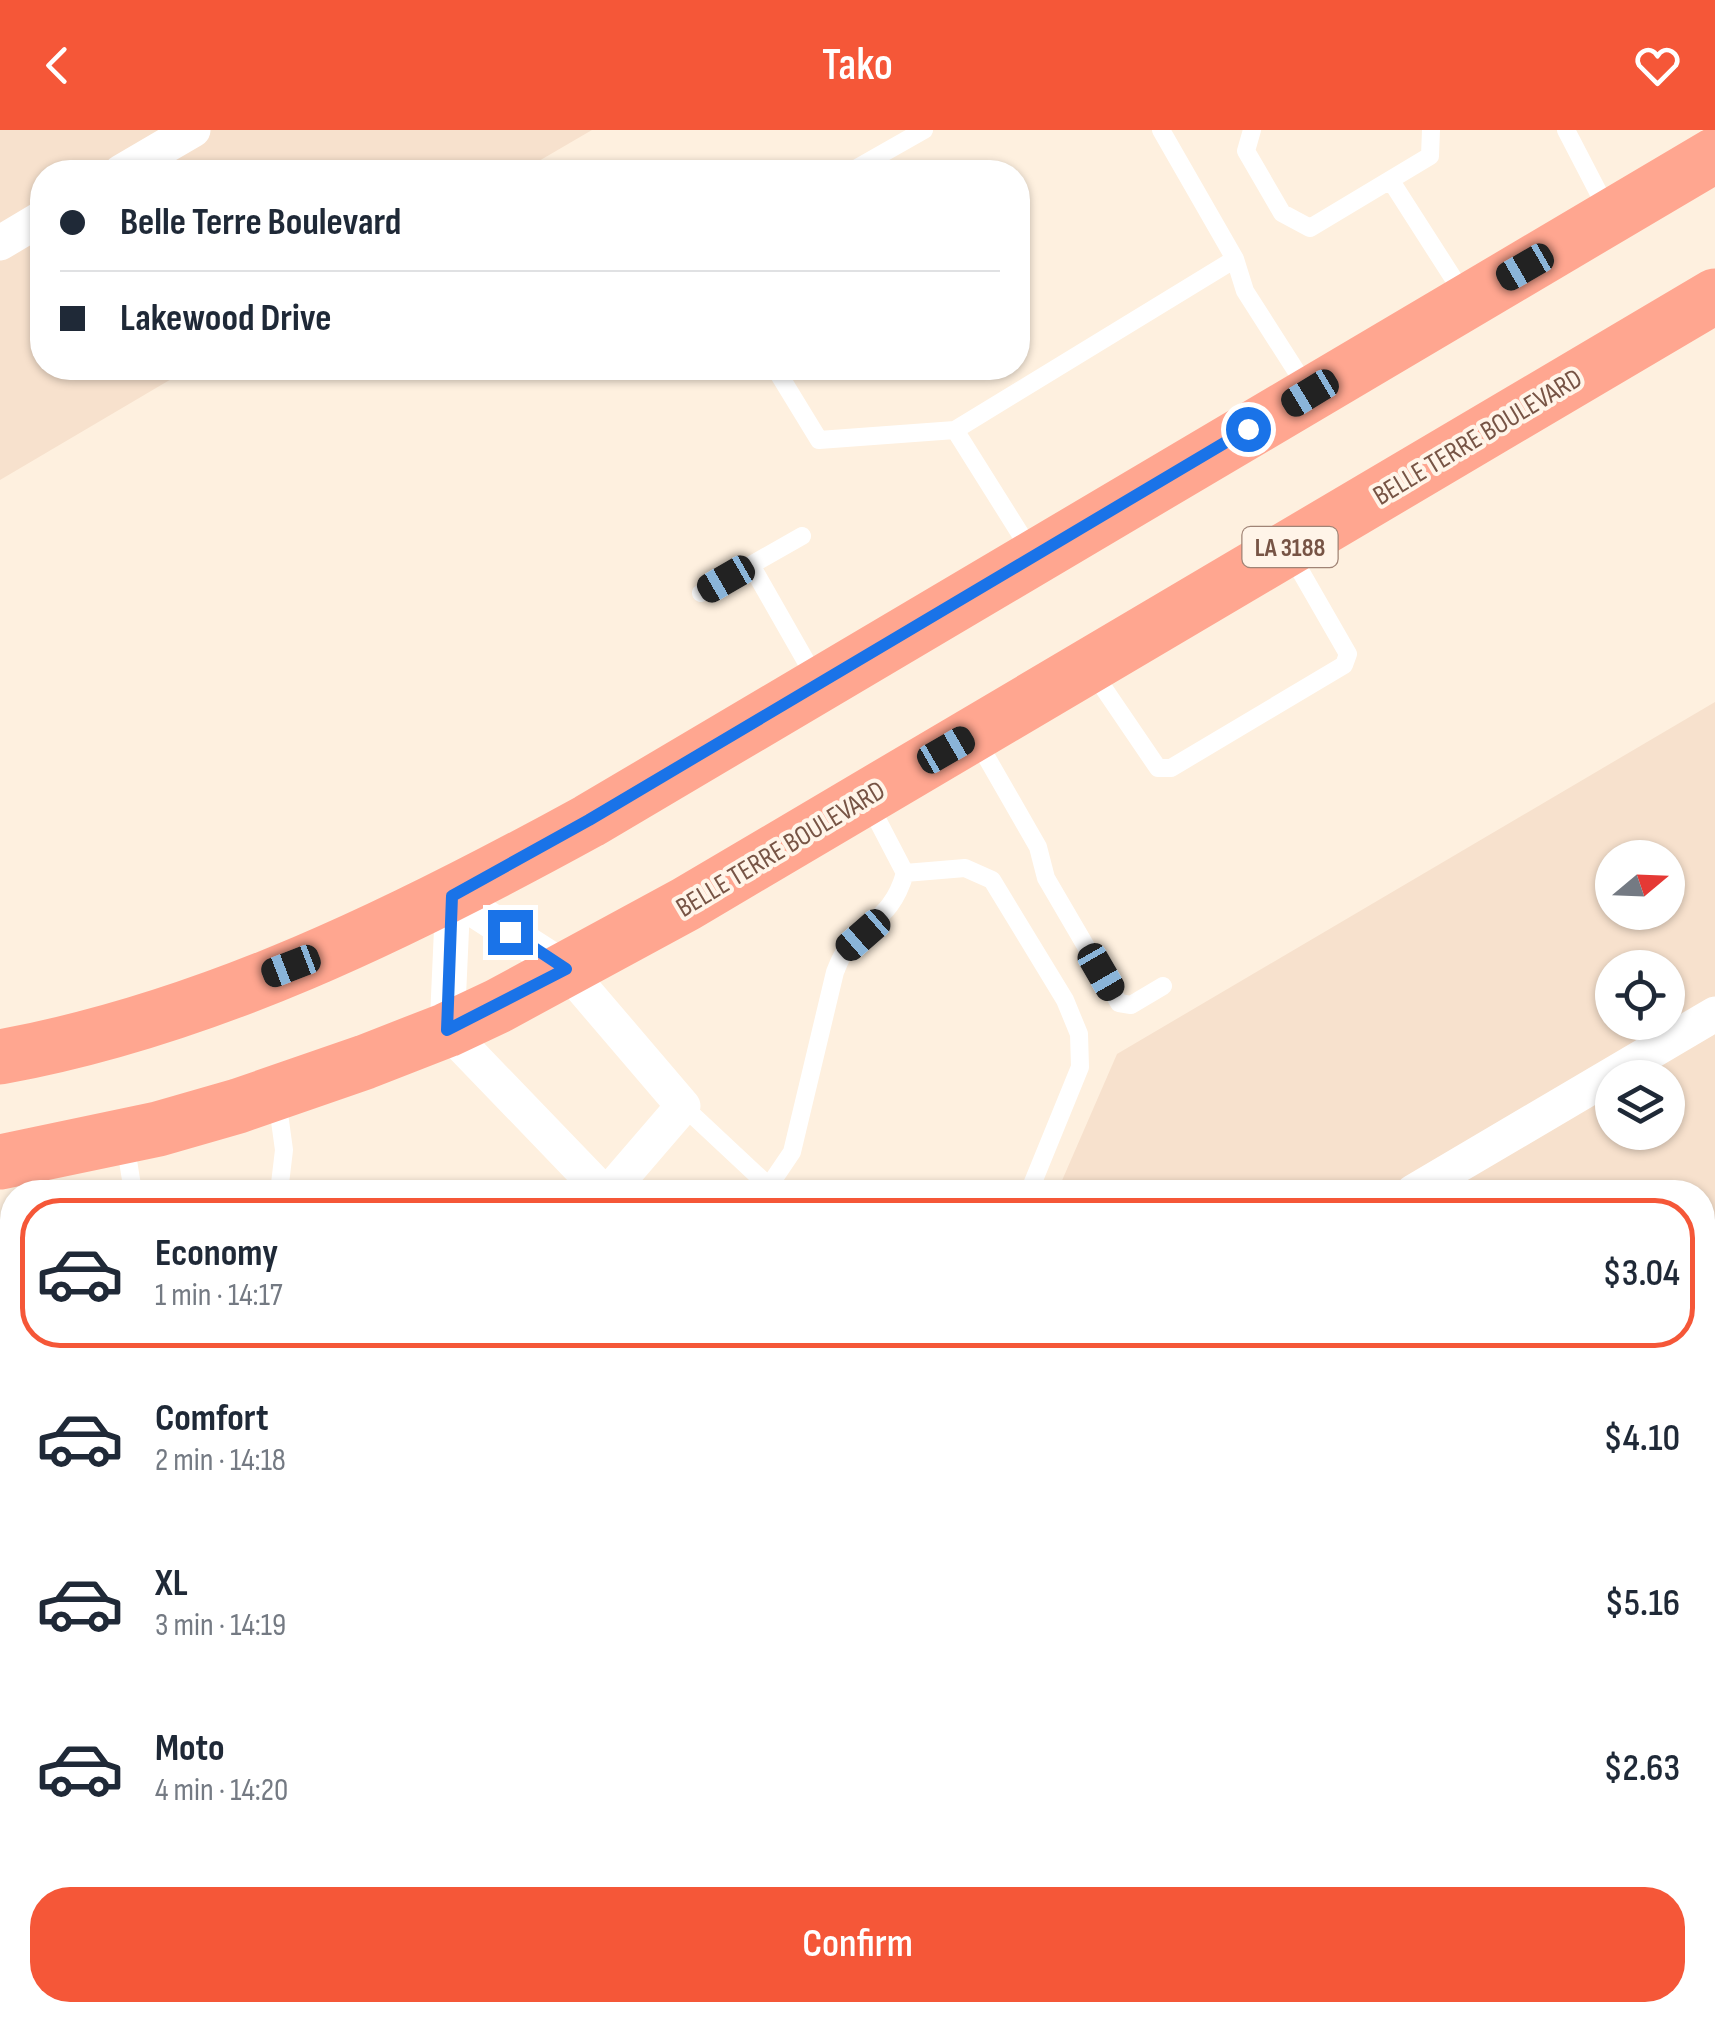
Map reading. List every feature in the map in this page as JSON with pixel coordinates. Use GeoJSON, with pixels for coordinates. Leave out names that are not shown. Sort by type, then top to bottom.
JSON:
{"type":"FeatureCollection","features":[{"type":"Feature","properties":{"kind":"highway"},"geometry":{"type":"LineString","coordinates":[[5,1051],[92,1035],[207,1000],[452,896],[589,820],[1715,155]]}},
{"type":"Feature","properties":{"kind":"highway","name":"BELLE TERRE BOULEVARD"},"geometry":{"type":"LineString","coordinates":[[0,1162],[124,1136],[276,1092],[447,1030],[686,904],[1715,296]]}},
{"type":"Feature","properties":{"kind":"street"},"geometry":{"type":"LineString","coordinates":[[141,160],[193,130]]}},
{"type":"Feature","properties":{"kind":"street"},"geometry":{"type":"LineString","coordinates":[[0,244],[30,225]]}},
{"type":"Feature","properties":{"kind":"street"},"geometry":{"type":"LineString","coordinates":[[452,896],[566,969],[683,1106],[617,1180]]}},
{"type":"Feature","properties":{"kind":"street"},"geometry":{"type":"LineString","coordinates":[[452,896],[447,1030],[594,1180]]}},
{"type":"Feature","properties":{"kind":"street"},"geometry":{"type":"LineString","coordinates":[[1433,1180],[1715,1014]]}},
{"type":"Feature","properties":{"kind":"lane"},"geometry":{"type":"LineString","coordinates":[[871,160],[924,130]]}},
{"type":"Feature","properties":{"kind":"lane"},"geometry":{"type":"LineString","coordinates":[[1161,130],[1236,258],[1244,291],[1310,393]]}},
{"type":"Feature","properties":{"kind":"lane"},"geometry":{"type":"LineString","coordinates":[[1252,130],[1246,150],[1282,213],[1310,228],[1430,156],[1431,130]]}},
{"type":"Feature","properties":{"kind":"lane"},"geometry":{"type":"LineString","coordinates":[[1566,130],[1612,218]]}},
{"type":"Feature","properties":{"kind":"lane"},"geometry":{"type":"LineString","coordinates":[[1391,181],[1467,300]]}},
{"type":"Feature","properties":{"kind":"lane"},"geometry":{"type":"LineString","coordinates":[[782,380],[819,440],[954,430],[1236,258]]}},
{"type":"Feature","properties":{"kind":"lane"},"geometry":{"type":"LineString","coordinates":[[954,430],[1034,556]]}},
{"type":"Feature","properties":{"kind":"lane"},"geometry":{"type":"LineString","coordinates":[[701,594],[802,536]]}},
{"type":"Feature","properties":{"kind":"lane"},"geometry":{"type":"LineString","coordinates":[[1089,666],[1158,768],[1171,768],[1344,665],[1348,654],[1288,548]]}},
{"type":"Feature","properties":{"kind":"lane"},"geometry":{"type":"LineString","coordinates":[[751,565],[819,684]]}},
{"type":"Feature","properties":{"kind":"lane"},"geometry":{"type":"LineString","coordinates":[[973,734],[1038,846],[1046,878],[1119,1003],[1131,1005],[1164,986]]}},
{"type":"Feature","properties":{"kind":"lane"},"geometry":{"type":"LineString","coordinates":[[776,1180],[792,1152],[835,972],[846,950],[880,920],[900,892],[905,873],[866,798]]}},
{"type":"Feature","properties":{"kind":"lane"},"geometry":{"type":"LineString","coordinates":[[905,873],[965,868],[992,880],[1066,1000],[1079,1034],[1080,1067],[1034,1180]]}},
{"type":"Feature","properties":{"kind":"lane"},"geometry":{"type":"LineString","coordinates":[[276,1092],[284,1150],[280,1180]]}},
{"type":"Feature","properties":{"kind":"lane"},"geometry":{"type":"LineString","coordinates":[[683,1106],[759,1180]]}},
{"type":"Feature","properties":{"kind":"lane"},"geometry":{"type":"LineString","coordinates":[[124,1136],[131,1180]]}},
{"type":"Feature","properties":{"kind":"shaded area"},"geometry":{"type":"Polygon","coordinates":[[[0,130],[592,130],[541,160],[30,160],[30,380],[170,380],[0,480],[0,130]]]}},
{"type":"Feature","properties":{"kind":"shaded area"},"geometry":{"type":"Polygon","coordinates":[[[1715,702],[1715,1180],[1062,1180],[1117,1054],[1715,702]]]}},
{"type":"Feature","properties":{"kind":"route"},"geometry":{"type":"LineString","coordinates":[[510,932],[566,969],[447,1030],[452,896],[589,820],[1248,429]]}}]}
